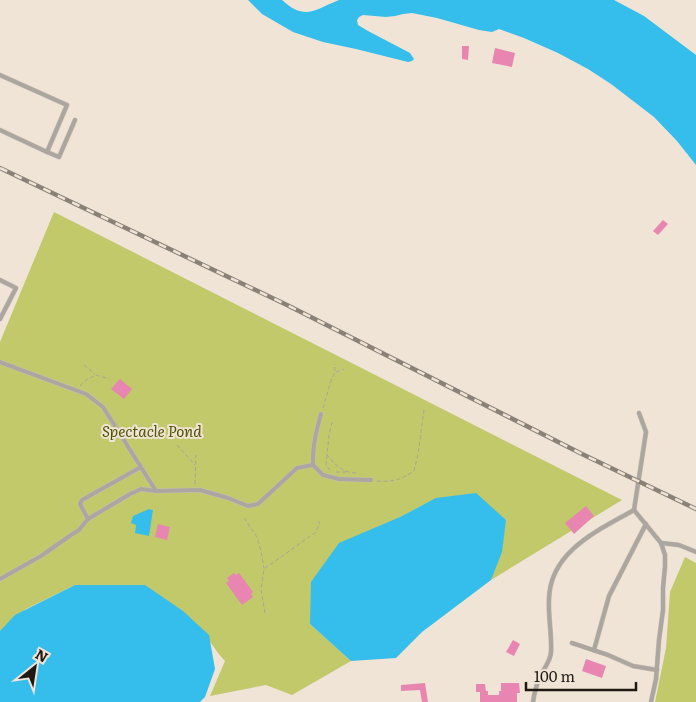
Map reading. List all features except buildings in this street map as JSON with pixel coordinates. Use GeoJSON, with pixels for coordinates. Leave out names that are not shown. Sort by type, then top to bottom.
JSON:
{"type":"FeatureCollection","features":[{"type":"Feature","properties":{"kind":"lane"},"geometry":{"type":"LineString","coordinates":[[0,75],[67,105],[47,152]]}},
{"type":"Feature","properties":{"kind":"lane"},"geometry":{"type":"LineString","coordinates":[[0,130],[59,158],[76,120]]}},
{"type":"Feature","properties":{"kind":"lane"},"geometry":{"type":"LineString","coordinates":[[0,280],[16,288],[0,319]]}},
{"type":"Feature","properties":{"kind":"lane"},"geometry":{"type":"LineString","coordinates":[[0,362],[86,394],[103,407],[156,491]]}},
{"type":"Feature","properties":{"kind":"lane"},"geometry":{"type":"LineString","coordinates":[[639,413],[646,432],[634,510],[661,543],[665,556],[663,610],[656,679],[651,702]]}},
{"type":"Feature","properties":{"kind":"lane"},"geometry":{"type":"LineString","coordinates":[[321,414],[312,452],[313,465],[324,475],[331,477],[347,480],[371,480]]}},
{"type":"Feature","properties":{"kind":"lane"},"geometry":{"type":"LineString","coordinates":[[0,579],[41,556],[79,530],[88,519],[141,489],[156,491],[200,490],[248,506],[258,504],[297,468],[313,465]]}},
{"type":"Feature","properties":{"kind":"lane"},"geometry":{"type":"LineString","coordinates":[[88,519],[80,504],[82,500],[141,467]]}},
{"type":"Feature","properties":{"kind":"lane"},"geometry":{"type":"LineString","coordinates":[[533,702],[539,679],[552,655],[548,599],[551,583],[560,564],[571,550],[588,537],[634,510]]}},
{"type":"Feature","properties":{"kind":"lane"},"geometry":{"type":"LineString","coordinates":[[594,650],[609,596],[646,524]]}},
{"type":"Feature","properties":{"kind":"lane"},"geometry":{"type":"LineString","coordinates":[[661,543],[679,545],[696,552]]}},
{"type":"Feature","properties":{"kind":"lane"},"geometry":{"type":"LineString","coordinates":[[572,643],[633,666],[656,670]]}},
{"type":"Feature","properties":{"kind":"path"},"geometry":{"type":"LineString","coordinates":[[321,414],[330,381],[335,372],[335,364]]}},
{"type":"Feature","properties":{"kind":"path"},"geometry":{"type":"LineString","coordinates":[[84,365],[96,374],[109,379]]}},
{"type":"Feature","properties":{"kind":"path"},"geometry":{"type":"LineString","coordinates":[[335,372],[344,369]]}},
{"type":"Feature","properties":{"kind":"path"},"geometry":{"type":"LineString","coordinates":[[77,391],[82,384],[96,374]]}},
{"type":"Feature","properties":{"kind":"path"},"geometry":{"type":"LineString","coordinates":[[371,480],[385,482],[401,480],[414,471],[424,410]]}},
{"type":"Feature","properties":{"kind":"path"},"geometry":{"type":"LineString","coordinates":[[332,422],[326,464],[330,471],[356,473]]}},
{"type":"Feature","properties":{"kind":"path"},"geometry":{"type":"LineString","coordinates":[[177,445],[196,466]]}},
{"type":"Feature","properties":{"kind":"path"},"geometry":{"type":"LineString","coordinates":[[328,450],[328,455],[334,464],[347,472]]}},
{"type":"Feature","properties":{"kind":"path"},"geometry":{"type":"LineString","coordinates":[[195,490],[196,455]]}},
{"type":"Feature","properties":{"kind":"path"},"geometry":{"type":"LineString","coordinates":[[244,518],[257,537],[262,551],[264,568],[261,590],[265,613]]}},
{"type":"Feature","properties":{"kind":"path"},"geometry":{"type":"LineString","coordinates":[[264,568],[316,532],[320,521]]}},
{"type":"Feature","properties":{"kind":"green space","name":"Spectacle Pond"},"geometry":{"type":"Polygon","coordinates":[[[54,212],[622,500],[491,580],[506,520],[423,505],[400,517],[310,624],[351,661],[292,695],[266,685],[210,696],[225,661],[198,625],[75,585],[26,609],[0,635],[0,342],[54,212]]]}},
{"type":"Feature","properties":{"kind":"green space"},"geometry":{"type":"Polygon","coordinates":[[[685,557],[696,563],[696,702],[655,702],[666,648],[670,592],[685,557]]]}},
{"type":"Feature","properties":{"kind":"water"},"geometry":{"type":"Polygon","coordinates":[[[248,0],[282,0],[297,10],[310,12],[339,0],[614,0],[644,16],[696,55],[696,165],[677,141],[654,117],[611,84],[558,53],[524,38],[499,29],[492,32],[479,30],[412,13],[386,17],[363,15],[359,17],[357,20],[358,25],[410,53],[414,59],[408,62],[323,42],[293,32],[262,14],[248,0]]]}},
{"type":"Feature","properties":{"kind":"water"},"geometry":{"type":"Polygon","coordinates":[[[476,493],[506,520],[502,552],[491,580],[422,632],[396,658],[351,661],[310,624],[311,582],[339,543],[400,517],[436,498],[476,493]]]}},
{"type":"Feature","properties":{"kind":"water"},"geometry":{"type":"Polygon","coordinates":[[[149,509],[153,510],[149,536],[135,533],[136,525],[131,523],[133,516],[149,509]]]}},
{"type":"Feature","properties":{"kind":"water"},"geometry":{"type":"Polygon","coordinates":[[[75,585],[145,585],[183,611],[209,635],[215,669],[205,697],[200,702],[0,702],[0,631],[15,615],[75,585]]]}},
{"type":"Feature","properties":{"kind":"railway"},"geometry":{"type":"LineString","coordinates":[[0,168],[287,305],[582,454],[696,509]]}}]}
